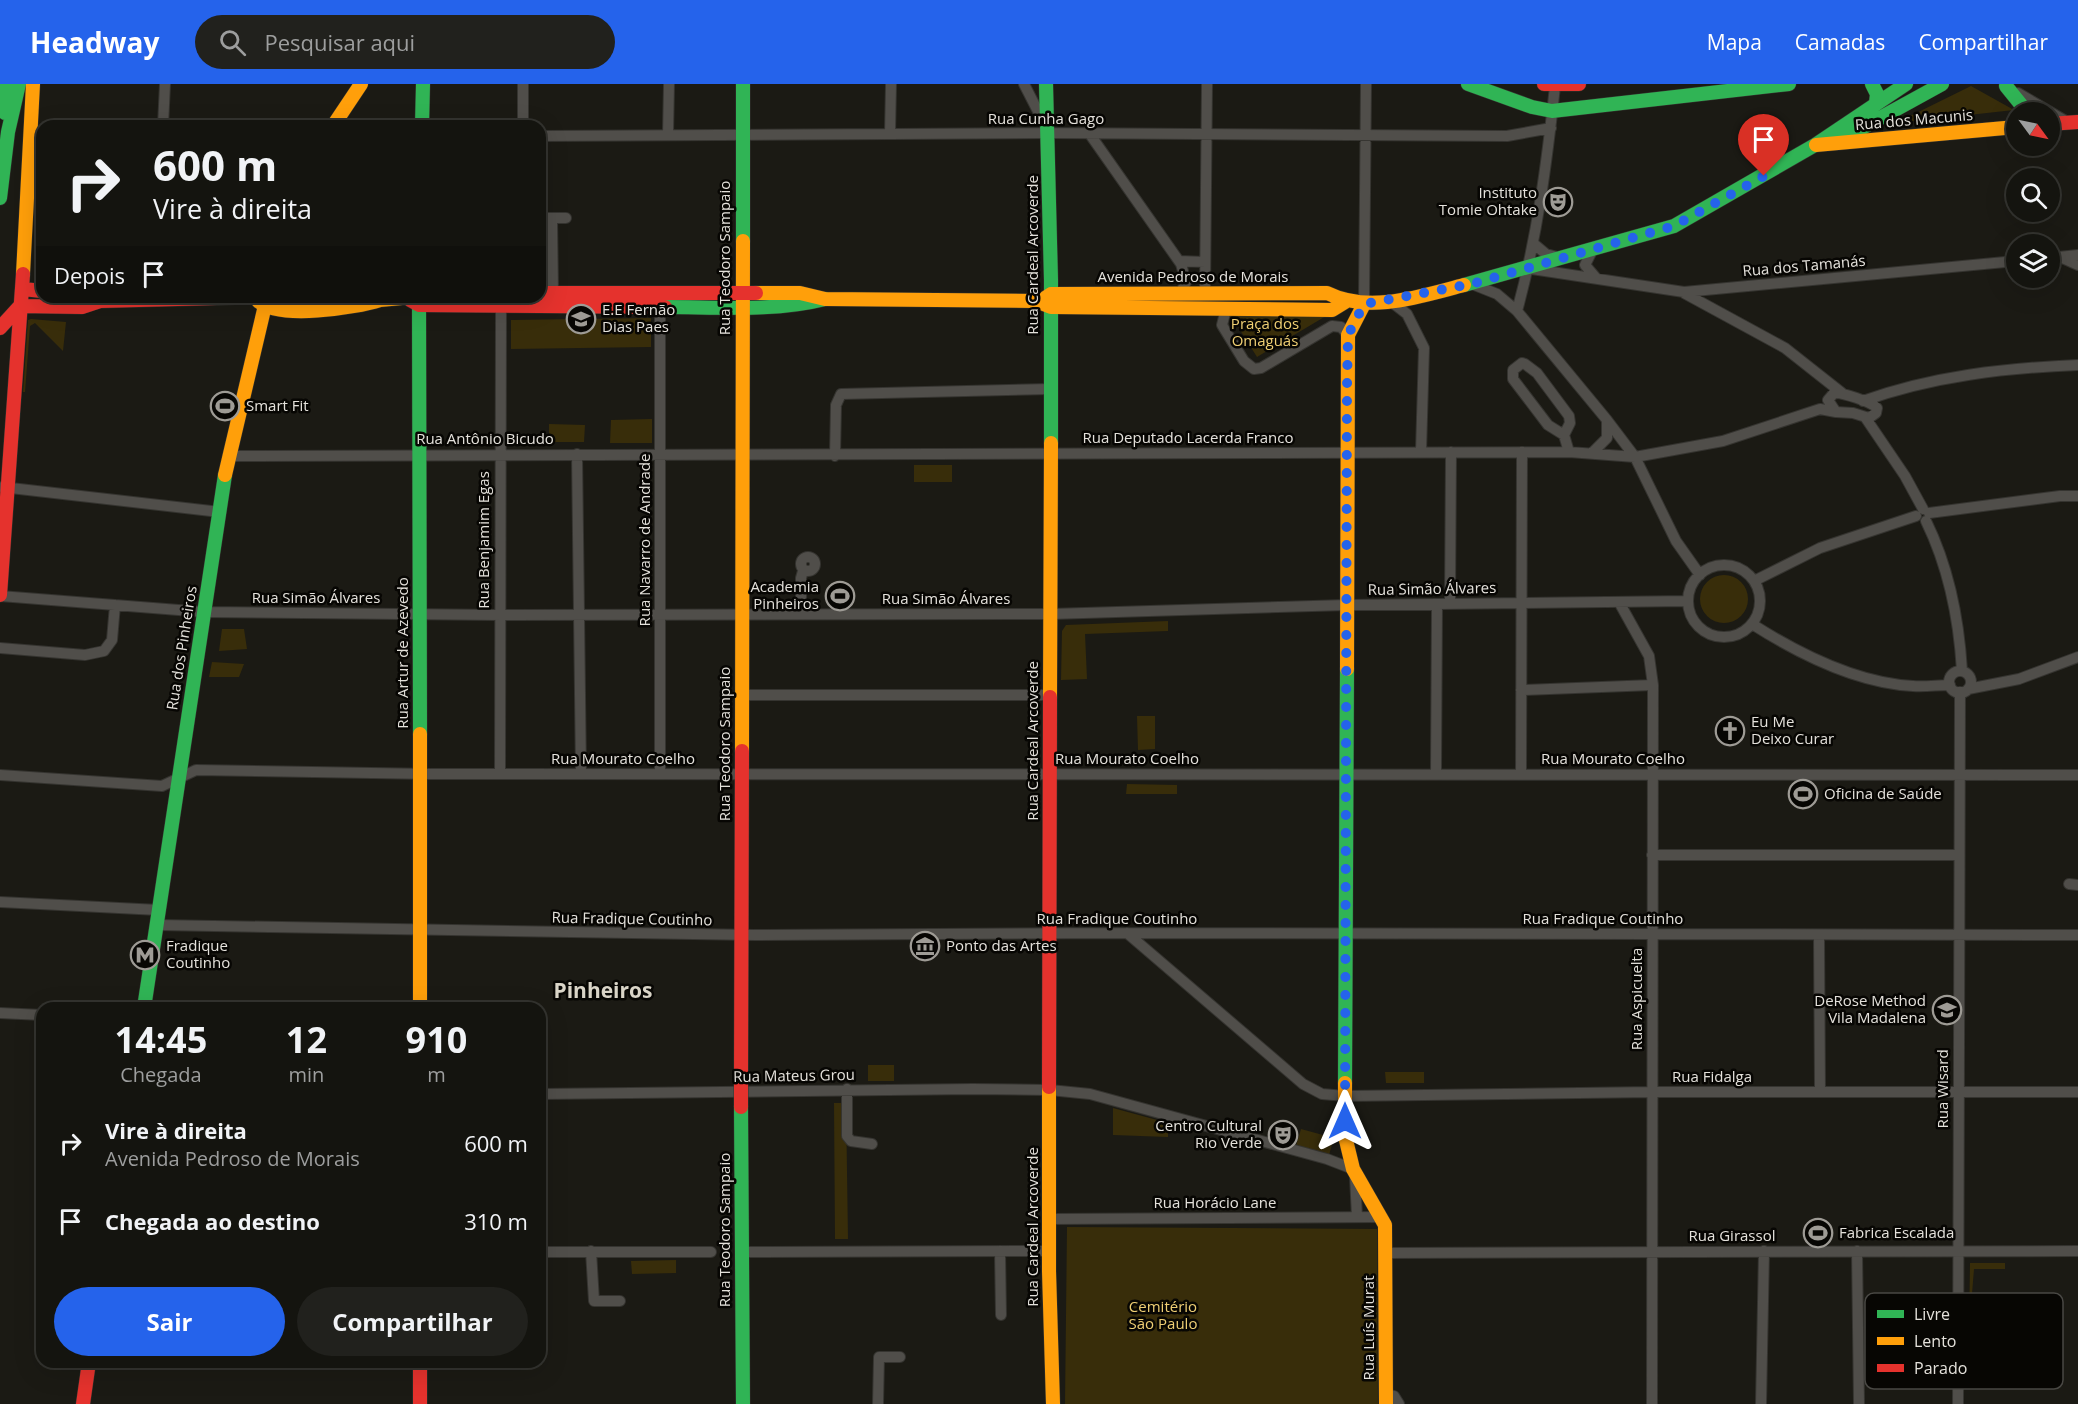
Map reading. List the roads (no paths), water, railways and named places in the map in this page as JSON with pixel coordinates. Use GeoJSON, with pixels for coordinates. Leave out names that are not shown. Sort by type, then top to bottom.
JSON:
{"type":"FeatureCollection","features":[{"type":"Feature","properties":{"kind":"main road"},"geometry":{"type":"LineString","coordinates":[[6,84],[4,126],[8,132]]}},
{"type":"Feature","properties":{"kind":"main road"},"geometry":{"type":"LineString","coordinates":[[0,198],[8,132],[20,84]]}},
{"type":"Feature","properties":{"kind":"main road"},"geometry":{"type":"LineString","coordinates":[[0,595],[3,487],[23,289],[33,84]]}},
{"type":"Feature","properties":{"kind":"main road"},"geometry":{"type":"LineString","coordinates":[[337,120],[362,84]]}},
{"type":"Feature","properties":{"kind":"main road"},"geometry":{"type":"LineString","coordinates":[[422,120],[423,84]]}},
{"type":"Feature","properties":{"kind":"main road","name":"Rua Teodoro Sampaio"},"geometry":{"type":"LineString","coordinates":[[743,84],[741,1082],[743,1402]]}},
{"type":"Feature","properties":{"kind":"main road"},"geometry":{"type":"LineString","coordinates":[[1046,84],[1049,133]]}},
{"type":"Feature","properties":{"kind":"main road"},"geometry":{"type":"LineString","coordinates":[[1468,84],[1532,107],[1552,111],[1789,84]]}},
{"type":"Feature","properties":{"kind":"main road"},"geometry":{"type":"LineString","coordinates":[[1549,85],[1579,84]]}},
{"type":"Feature","properties":{"kind":"main road"},"geometry":{"type":"LineString","coordinates":[[1691,84],[1702,94]]}},
{"type":"Feature","properties":{"kind":"main road"},"geometry":{"type":"LineString","coordinates":[[1872,84],[1877,94],[1876,103]]}},
{"type":"Feature","properties":{"kind":"main road","name":"Avenida Pedroso de Morais"},"geometry":{"type":"LineString","coordinates":[[1047,301],[1205,293],[1327,293],[1345,302],[1364,304],[1472,284],[1674,226],[1816,144],[1906,84]]}},
{"type":"Feature","properties":{"kind":"main road","name":"Avenida Pedroso de Morais"},"geometry":{"type":"LineString","coordinates":[[1816,144],[1862,128],[1942,84]]}},
{"type":"Feature","properties":{"kind":"main road"},"geometry":{"type":"LineString","coordinates":[[2004,85],[2021,102]]}},
{"type":"Feature","properties":{"kind":"main road","name":"Rua dos Macunis"},"geometry":{"type":"LineString","coordinates":[[1816,144],[2006,128]]}},
{"type":"Feature","properties":{"kind":"main road","name":"Rua Cardeal Arcoverde"},"geometry":{"type":"LineString","coordinates":[[1049,133],[1047,301],[1050,389],[1051,614],[1049,1251],[1053,1404]]}},
{"type":"Feature","properties":{"kind":"main road"},"geometry":{"type":"LineString","coordinates":[[20,306],[18,298],[21,244]]}},
{"type":"Feature","properties":{"kind":"main road"},"geometry":{"type":"LineString","coordinates":[[23,289],[36,290]]}},
{"type":"Feature","properties":{"kind":"main road","name":"Avenida Pedroso de Morais"},"geometry":{"type":"LineString","coordinates":[[546,293],[806,304],[825,299],[1047,301],[1226,309],[1332,310]]}},
{"type":"Feature","properties":{"kind":"main road","name":"Avenida Pedroso de Morais"},"geometry":{"type":"LineString","coordinates":[[464,303],[501,306],[660,307],[742,300]]}},
{"type":"Feature","properties":{"kind":"main road"},"geometry":{"type":"LineString","coordinates":[[1332,310],[1345,302]]}},
{"type":"Feature","properties":{"kind":"main road","name":"Avenida Pedroso de Morais"},"geometry":{"type":"LineString","coordinates":[[20,306],[82,307],[89,303]]}},
{"type":"Feature","properties":{"kind":"main road","name":"Rua dos Pinheiros"},"geometry":{"type":"LineString","coordinates":[[145,1002],[228,456],[261,303]]}},
{"type":"Feature","properties":{"kind":"main road","name":"Avenida Pedroso de Morais"},"geometry":{"type":"LineString","coordinates":[[295,303],[350,308],[372,303]]}},
{"type":"Feature","properties":{"kind":"main road","name":"Rua Artur de Azevedo"},"geometry":{"type":"LineString","coordinates":[[415,303],[419,454],[420,1002]]}},
{"type":"Feature","properties":{"kind":"main road"},"geometry":{"type":"LineString","coordinates":[[1364,304],[1348,335],[1346,1147],[1354,1171],[1382,1217]]}},
{"type":"Feature","properties":{"kind":"main road"},"geometry":{"type":"LineString","coordinates":[[0,328],[20,306]]}},
{"type":"Feature","properties":{"kind":"main road","name":"Rua Luís Murat"},"geometry":{"type":"LineString","coordinates":[[1382,1217],[1386,1253],[1385,1358],[1392,1400]]}},
{"type":"Feature","properties":{"kind":"main road"},"geometry":{"type":"LineString","coordinates":[[84,1404],[88,1368]]}},
{"type":"Feature","properties":{"kind":"main road"},"geometry":{"type":"LineString","coordinates":[[420,1368],[420,1404]]}},
{"type":"Feature","properties":{"kind":"street"},"geometry":{"type":"LineString","coordinates":[[163,120],[165,84]]}},
{"type":"Feature","properties":{"kind":"street"},"geometry":{"type":"LineString","coordinates":[[523,84],[524,120]]}},
{"type":"Feature","properties":{"kind":"street"},"geometry":{"type":"LineString","coordinates":[[668,135],[669,84]]}},
{"type":"Feature","properties":{"kind":"street"},"geometry":{"type":"LineString","coordinates":[[890,134],[891,84]]}},
{"type":"Feature","properties":{"kind":"street","name":"Rua Cardeal Arcoverde"},"geometry":{"type":"LineString","coordinates":[[1024,84],[1049,133]]}},
{"type":"Feature","properties":{"kind":"street"},"geometry":{"type":"LineString","coordinates":[[1205,293],[1207,84]]}},
{"type":"Feature","properties":{"kind":"street"},"geometry":{"type":"LineString","coordinates":[[1364,304],[1366,84]]}},
{"type":"Feature","properties":{"kind":"street"},"geometry":{"type":"LineString","coordinates":[[1517,311],[1533,243],[1551,128],[1549,85]]}},
{"type":"Feature","properties":{"kind":"street"},"geometry":{"type":"LineString","coordinates":[[2004,85],[2075,124]]}},
{"type":"Feature","properties":{"kind":"street","name":"Rua Cunha Gago"},"geometry":{"type":"LineString","coordinates":[[546,136],[1089,133],[1507,136],[1551,128]]}},
{"type":"Feature","properties":{"kind":"street"},"geometry":{"type":"LineString","coordinates":[[1089,133],[1179,261],[1186,282],[1180,294]]}},
{"type":"Feature","properties":{"kind":"street"},"geometry":{"type":"LineString","coordinates":[[27,190],[36,191]]}},
{"type":"Feature","properties":{"kind":"street"},"geometry":{"type":"LineString","coordinates":[[546,218],[566,218]]}},
{"type":"Feature","properties":{"kind":"street"},"geometry":{"type":"LineString","coordinates":[[546,293],[552,218]]}},
{"type":"Feature","properties":{"kind":"street"},"geometry":{"type":"LineString","coordinates":[[1533,243],[1546,254],[1563,259]]}},
{"type":"Feature","properties":{"kind":"street"},"geometry":{"type":"LineString","coordinates":[[1592,250],[1585,266],[1596,278]]}},
{"type":"Feature","properties":{"kind":"street"},"geometry":{"type":"LineString","coordinates":[[2060,257],[2078,255]]}},
{"type":"Feature","properties":{"kind":"street"},"geometry":{"type":"LineString","coordinates":[[2060,259],[2078,266]]}},
{"type":"Feature","properties":{"kind":"street"},"geometry":{"type":"LineString","coordinates":[[1179,261],[1205,262]]}},
{"type":"Feature","properties":{"kind":"street","name":"Rua dos Tamanás"},"geometry":{"type":"LineString","coordinates":[[1528,269],[1684,292],[2006,262]]}},
{"type":"Feature","properties":{"kind":"street"},"geometry":{"type":"LineString","coordinates":[[1472,284],[1497,294],[1517,311],[1607,420],[1635,457],[1676,541],[1700,574]]}},
{"type":"Feature","properties":{"kind":"street"},"geometry":{"type":"LineString","coordinates":[[1684,292],[1764,335],[1816,372],[1833,396],[1836,412]]}},
{"type":"Feature","properties":{"kind":"street"},"geometry":{"type":"LineString","coordinates":[[1327,293],[1332,310],[1332,320],[1327,328]]}},
{"type":"Feature","properties":{"kind":"street"},"geometry":{"type":"LineString","coordinates":[[1389,300],[1407,314],[1424,348],[1421,452]]}},
{"type":"Feature","properties":{"kind":"street","name":"Rua Benjamim Egas"},"geometry":{"type":"LineString","coordinates":[[500,774],[501,306]]}},
{"type":"Feature","properties":{"kind":"street","name":"Rua Navarro de Andrade"},"geometry":{"type":"LineString","coordinates":[[660,307],[660,774]]}},
{"type":"Feature","properties":{"kind":"street"},"geometry":{"type":"LineString","coordinates":[[1226,309],[1222,325],[1244,361],[1254,369],[1261,368],[1327,328],[1337,326],[1348,335]]}},
{"type":"Feature","properties":{"kind":"street"},"geometry":{"type":"LineString","coordinates":[[1564,435],[1570,423],[1563,406],[1533,369],[1522,363],[1518,365],[1513,370],[1513,379],[1548,425],[1564,435],[1569,452]]}},
{"type":"Feature","properties":{"kind":"street"},"geometry":{"type":"LineString","coordinates":[[1833,396],[1863,401],[1889,391],[1973,373],[2078,365]]}},
{"type":"Feature","properties":{"kind":"street"},"geometry":{"type":"LineString","coordinates":[[835,456],[836,405],[841,394],[1050,389]]}},
{"type":"Feature","properties":{"kind":"street"},"geometry":{"type":"LineString","coordinates":[[1872,414],[1889,391]]}},
{"type":"Feature","properties":{"kind":"street"},"geometry":{"type":"LineString","coordinates":[[1820,410],[1833,396]]}},
{"type":"Feature","properties":{"kind":"street"},"geometry":{"type":"LineString","coordinates":[[1863,401],[1872,414],[1874,429],[1923,515],[1938,548],[1957,618],[1962,671],[1951,676],[1950,685]]}},
{"type":"Feature","properties":{"kind":"street"},"geometry":{"type":"LineString","coordinates":[[1820,410],[1872,414]]}},
{"type":"Feature","properties":{"kind":"street","name":"Rua Deputado Lacerda Franco"},"geometry":{"type":"LineString","coordinates":[[742,454],[835,456],[1050,453],[1569,452],[1635,457],[1723,441],[1820,410]]}},
{"type":"Feature","properties":{"kind":"street"},"geometry":{"type":"LineString","coordinates":[[1592,453],[1607,438],[1607,420]]}},
{"type":"Feature","properties":{"kind":"street"},"geometry":{"type":"LineString","coordinates":[[1450,604],[1451,452]]}},
{"type":"Feature","properties":{"kind":"street"},"geometry":{"type":"LineString","coordinates":[[1521,774],[1522,452]]}},
{"type":"Feature","properties":{"kind":"street"},"geometry":{"type":"LineString","coordinates":[[577,454],[581,774]]}},
{"type":"Feature","properties":{"kind":"street","name":"Rua Antônio Bicudo"},"geometry":{"type":"LineString","coordinates":[[228,456],[742,454]]}},
{"type":"Feature","properties":{"kind":"street"},"geometry":{"type":"LineString","coordinates":[[3,487],[220,512]]}},
{"type":"Feature","properties":{"kind":"street"},"geometry":{"type":"LineString","coordinates":[[1754,581],[1820,548],[1923,515],[2060,496],[2078,496]]}},
{"type":"Feature","properties":{"kind":"street"},"geometry":{"type":"LineString","coordinates":[[1728,565],[1747,573],[1754,581],[1760,603],[1752,624],[1742,632],[1730,637],[1718,637],[1706,633],[1696,625],[1690,614],[1688,601],[1693,582],[1700,574],[1708,569],[1728,565]]}},
{"type":"Feature","properties":{"kind":"street"},"geometry":{"type":"LineString","coordinates":[[801,614],[803,570]]}},
{"type":"Feature","properties":{"kind":"street","name":"Rua Simão Álvares"},"geometry":{"type":"LineString","coordinates":[[0,595],[204,612],[499,615],[1051,614],[1347,605],[1688,601]]}},
{"type":"Feature","properties":{"kind":"street","name":"Rua Aspicuelta"},"geometry":{"type":"LineString","coordinates":[[1619,602],[1648,656],[1653,685],[1652,1404]]}},
{"type":"Feature","properties":{"kind":"street"},"geometry":{"type":"LineString","coordinates":[[1436,774],[1437,604]]}},
{"type":"Feature","properties":{"kind":"street"},"geometry":{"type":"LineString","coordinates":[[0,648],[85,655],[104,651],[112,640],[115,605]]}},
{"type":"Feature","properties":{"kind":"street"},"geometry":{"type":"LineString","coordinates":[[1752,624],[1804,654],[1857,675],[1912,687],[1950,685],[1964,690],[2019,679],[2078,657]]}},
{"type":"Feature","properties":{"kind":"street","name":"Rua Wisard"},"geometry":{"type":"LineString","coordinates":[[1959,1293],[1958,775],[1964,690],[1970,677],[1962,671]]}},
{"type":"Feature","properties":{"kind":"street"},"geometry":{"type":"LineString","coordinates":[[1521,690],[1653,685]]}},
{"type":"Feature","properties":{"kind":"street"},"geometry":{"type":"LineString","coordinates":[[742,695],[1050,695]]}},
{"type":"Feature","properties":{"kind":"street","name":"Rua Mourato Coelho"},"geometry":{"type":"LineString","coordinates":[[0,775],[162,786],[196,770],[420,774],[2078,775]]}},
{"type":"Feature","properties":{"kind":"street"},"geometry":{"type":"LineString","coordinates":[[1652,855],[1958,855]]}},
{"type":"Feature","properties":{"kind":"street"},"geometry":{"type":"LineString","coordinates":[[0,902],[159,910]]}},
{"type":"Feature","properties":{"kind":"street","name":"Rua Fradique Coutinho"},"geometry":{"type":"LineString","coordinates":[[157,925],[742,935],[1127,933],[2078,935]]}},
{"type":"Feature","properties":{"kind":"street","name":"Rua Fidalga"},"geometry":{"type":"LineString","coordinates":[[1127,933],[1303,1084],[1322,1094],[1346,1096],[1652,1092],[2078,1092]]}},
{"type":"Feature","properties":{"kind":"street"},"geometry":{"type":"LineString","coordinates":[[1819,934],[1820,1092]]}},
{"type":"Feature","properties":{"kind":"street"},"geometry":{"type":"LineString","coordinates":[[0,1013],[36,1015]]}},
{"type":"Feature","properties":{"kind":"street"},"geometry":{"type":"LineString","coordinates":[[847,1089],[847,1136],[851,1141],[872,1144]]}},
{"type":"Feature","properties":{"kind":"street","name":"Rua Mateus Grou"},"geometry":{"type":"LineString","coordinates":[[546,1094],[847,1089],[1050,1090],[1090,1094],[1327,1159],[1354,1171]]}},
{"type":"Feature","properties":{"kind":"street"},"geometry":{"type":"LineString","coordinates":[[1327,1159],[1337,1155],[1346,1147]]}},
{"type":"Feature","properties":{"kind":"street"},"geometry":{"type":"LineString","coordinates":[[1354,1171],[1356,1217]]}},
{"type":"Feature","properties":{"kind":"street","name":"Rua Horácio Lane"},"geometry":{"type":"LineString","coordinates":[[1049,1219],[1382,1217]]}},
{"type":"Feature","properties":{"kind":"street"},"geometry":{"type":"LineString","coordinates":[[591,1251],[594,1300],[620,1301]]}},
{"type":"Feature","properties":{"kind":"street"},"geometry":{"type":"LineString","coordinates":[[1000,1251],[1001,1315]]}},
{"type":"Feature","properties":{"kind":"street"},"geometry":{"type":"LineString","coordinates":[[742,1252],[1049,1251]]}},
{"type":"Feature","properties":{"kind":"street"},"geometry":{"type":"LineString","coordinates":[[1761,1404],[1764,1251]]}},
{"type":"Feature","properties":{"kind":"street"},"geometry":{"type":"LineString","coordinates":[[1857,1251],[1858,1404]]}},
{"type":"Feature","properties":{"kind":"street","name":"Rua Girassol"},"geometry":{"type":"LineString","coordinates":[[1386,1253],[2078,1251]]}},
{"type":"Feature","properties":{"kind":"street"},"geometry":{"type":"LineString","coordinates":[[546,1252],[711,1252]]}},
{"type":"Feature","properties":{"kind":"street"},"geometry":{"type":"LineString","coordinates":[[878,1404],[879,1357],[900,1357]]}},
{"type":"Feature","properties":{"kind":"street","name":"Rua Wisard"},"geometry":{"type":"LineString","coordinates":[[1958,1389],[1958,1404]]}},
{"type":"Feature","properties":{"kind":"place","name":"Instituto Tomie Ohtake"},"geometry":{"type":"Point","coordinates":[1558,202]}},
{"type":"Feature","properties":{"kind":"place","name":"E.E Fernão Dias Paes"},"geometry":{"type":"Point","coordinates":[581,319]}},
{"type":"Feature","properties":{"kind":"place","name":"Smart Fit"},"geometry":{"type":"Point","coordinates":[225,406]}},
{"type":"Feature","properties":{"kind":"place","name":"Academia Pinheiros"},"geometry":{"type":"Point","coordinates":[840,596]}},
{"type":"Feature","properties":{"kind":"place","name":"Eu Me Deixo Curar"},"geometry":{"type":"Point","coordinates":[1730,731]}},
{"type":"Feature","properties":{"kind":"place","name":"Oficina de Saúde"},"geometry":{"type":"Point","coordinates":[1803,794]}},
{"type":"Feature","properties":{"kind":"place","name":"Ponto das Artes"},"geometry":{"type":"Point","coordinates":[925,946]}},
{"type":"Feature","properties":{"kind":"place","name":"Fradique Coutinho"},"geometry":{"type":"Point","coordinates":[145,955]}},
{"type":"Feature","properties":{"kind":"place","name":"DeRose Method Vila Madalena"},"geometry":{"type":"Point","coordinates":[1947,1010]}},
{"type":"Feature","properties":{"kind":"place","name":"Centro Cultural Rio Verde"},"geometry":{"type":"Point","coordinates":[1283,1135]}},
{"type":"Feature","properties":{"kind":"place","name":"Fabrica Escalada"},"geometry":{"type":"Point","coordinates":[1818,1233]}},
{"type":"Feature","properties":{"kind":"district","name":"Pinheiros"},"geometry":{"type":"Point","coordinates":[603,991]}},
{"type":"Feature","properties":{"kind":"park label","name":"Praça dos Omaguás"},"geometry":{"type":"Point","coordinates":[1265,332]}},
{"type":"Feature","properties":{"kind":"park label","name":"Cemitério São Paulo"},"geometry":{"type":"Point","coordinates":[1163,1316]}}]}
